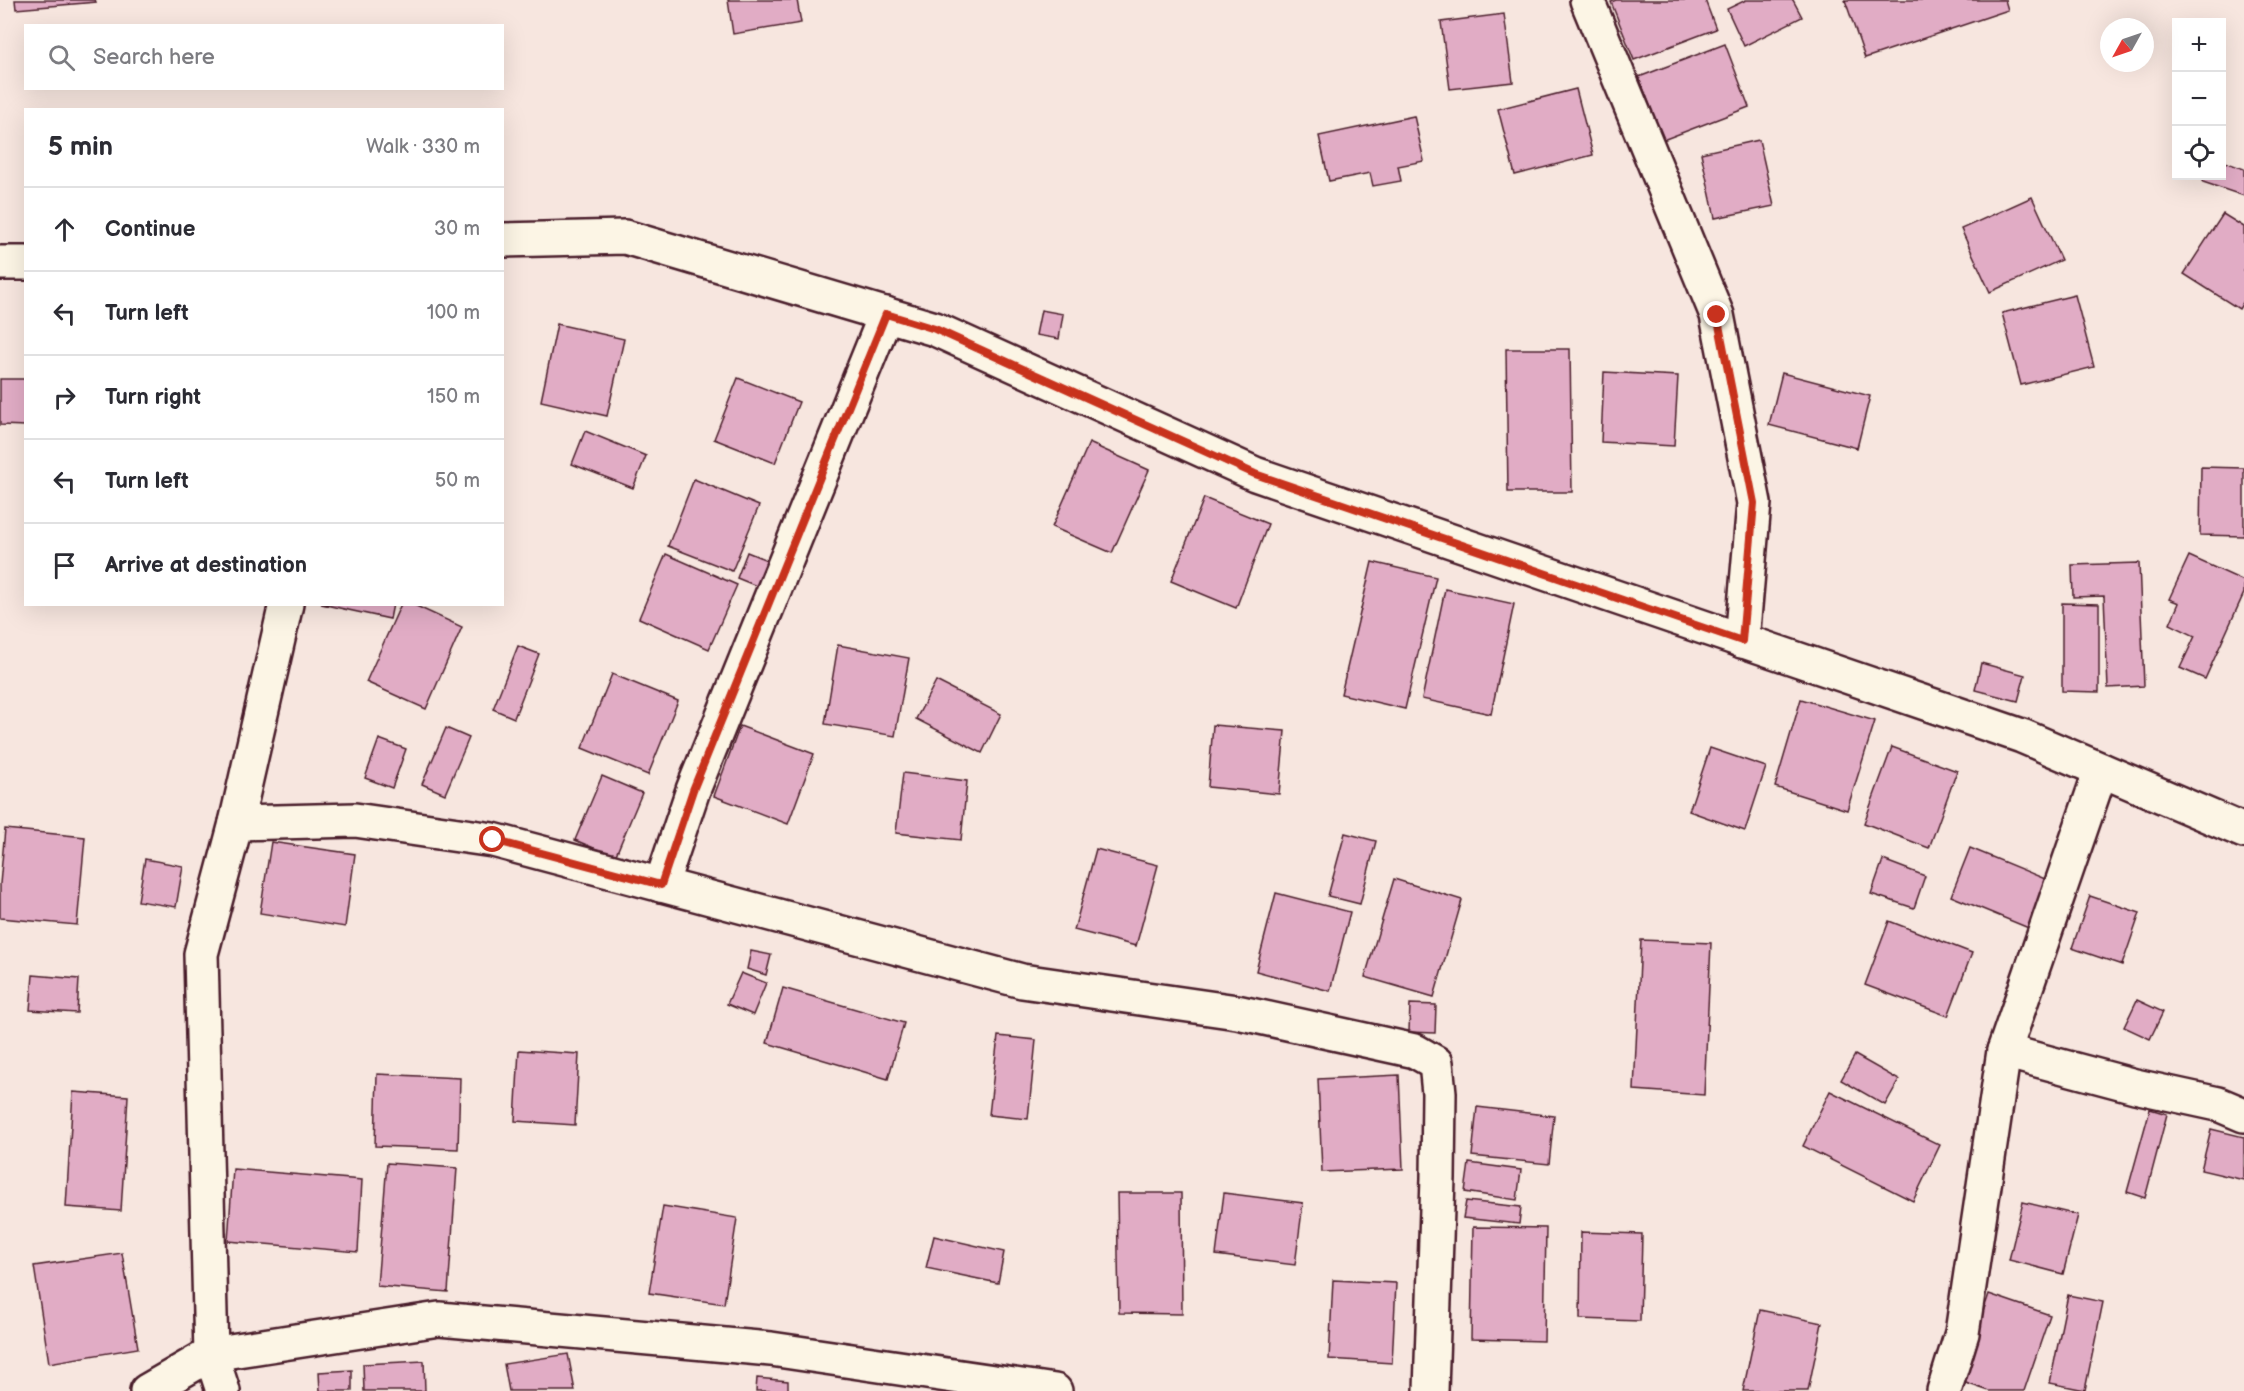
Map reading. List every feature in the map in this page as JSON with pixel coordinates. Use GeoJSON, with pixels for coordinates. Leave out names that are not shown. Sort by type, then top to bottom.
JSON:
{"type":"FeatureCollection","features":[{"type":"Feature","properties":{"kind":"street"},"geometry":{"type":"LineString","coordinates":[[1587,0],[1717,315],[1754,503],[1742,641]]}},
{"type":"Feature","properties":{"kind":"street"},"geometry":{"type":"LineString","coordinates":[[504,240],[626,237],[935,329],[1255,474],[2022,736],[2244,831]]}},
{"type":"Feature","properties":{"kind":"street"},"geometry":{"type":"LineString","coordinates":[[0,263],[24,263]]}},
{"type":"Feature","properties":{"kind":"street"},"geometry":{"type":"LineString","coordinates":[[661,885],[693,790],[886,314]]}},
{"type":"Feature","properties":{"kind":"street"},"geometry":{"type":"LineString","coordinates":[[223,1391],[211,1354],[201,954],[236,823],[286,606]]}},
{"type":"Feature","properties":{"kind":"street"},"geometry":{"type":"LineString","coordinates":[[1944,1391],[1962,1333],[2004,1051],[2102,770]]}},
{"type":"Feature","properties":{"kind":"street"},"geometry":{"type":"LineString","coordinates":[[236,823],[355,820],[482,838],[1022,981],[1237,1012],[1415,1051],[1436,1063],[1439,1093],[1431,1391]]}},
{"type":"Feature","properties":{"kind":"street"},"geometry":{"type":"LineString","coordinates":[[2004,1051],[2135,1086],[2218,1104],[2244,1115]]}},
{"type":"Feature","properties":{"kind":"street"},"geometry":{"type":"LineString","coordinates":[[147,1391],[211,1354],[439,1319],[771,1349],[1055,1391]]}},
{"type":"Feature","properties":{"kind":"building"},"geometry":{"type":"Polygon","coordinates":[[[15,0],[95,0],[96,2],[16,9],[15,0]]]}},
{"type":"Feature","properties":{"kind":"building"},"geometry":{"type":"Polygon","coordinates":[[[728,0],[797,0],[801,23],[733,34],[728,0]]]}},
{"type":"Feature","properties":{"kind":"building"},"geometry":{"type":"Polygon","coordinates":[[[1616,0],[1705,0],[1716,29],[1634,60],[1611,2],[1616,0]]]}},
{"type":"Feature","properties":{"kind":"building"},"geometry":{"type":"Polygon","coordinates":[[[1746,0],[1793,0],[1802,17],[1744,46],[1727,9],[1746,0]]]}},
{"type":"Feature","properties":{"kind":"building"},"geometry":{"type":"Polygon","coordinates":[[[1845,0],[2005,0],[2008,10],[1865,58],[1845,0]]]}},
{"type":"Feature","properties":{"kind":"building"},"geometry":{"type":"Polygon","coordinates":[[[1504,14],[1513,82],[1450,89],[1441,22],[1504,14]]]}},
{"type":"Feature","properties":{"kind":"building"},"geometry":{"type":"Polygon","coordinates":[[[1725,44],[1749,107],[1663,140],[1639,77],[1725,44]]]}},
{"type":"Feature","properties":{"kind":"building"},"geometry":{"type":"Polygon","coordinates":[[[1576,89],[1593,155],[1515,175],[1498,109],[1576,89]]]}},
{"type":"Feature","properties":{"kind":"building"},"geometry":{"type":"Polygon","coordinates":[[[1414,116],[1424,161],[1398,166],[1401,181],[1373,186],[1370,173],[1329,181],[1319,136],[1414,116]]]}},
{"type":"Feature","properties":{"kind":"building"},"geometry":{"type":"Polygon","coordinates":[[[1759,140],[1774,206],[1715,218],[1701,153],[1759,140]]]}},
{"type":"Feature","properties":{"kind":"building"},"geometry":{"type":"Polygon","coordinates":[[[2226,162],[2244,169],[2244,196],[2203,182],[2204,180],[2226,180],[2226,162]]]}},
{"type":"Feature","properties":{"kind":"building"},"geometry":{"type":"Polygon","coordinates":[[[2032,197],[2061,260],[1990,292],[1961,229],[2032,197]]]}},
{"type":"Feature","properties":{"kind":"building"},"geometry":{"type":"Polygon","coordinates":[[[2223,214],[2244,227],[2244,301],[2239,309],[2184,274],[2223,214]]]}},
{"type":"Feature","properties":{"kind":"building"},"geometry":{"type":"Polygon","coordinates":[[[2075,295],[2094,367],[2021,385],[2002,313],[2075,295]]]}},
{"type":"Feature","properties":{"kind":"building"},"geometry":{"type":"Polygon","coordinates":[[[1041,310],[1063,314],[1059,339],[1036,335],[1041,310]]]}},
{"type":"Feature","properties":{"kind":"building"},"geometry":{"type":"Polygon","coordinates":[[[557,324],[624,339],[607,416],[541,401],[557,324]]]}},
{"type":"Feature","properties":{"kind":"building"},"geometry":{"type":"Polygon","coordinates":[[[1506,349],[1570,349],[1572,492],[1508,492],[1506,349]]]}},
{"type":"Feature","properties":{"kind":"building"},"geometry":{"type":"Polygon","coordinates":[[[1604,372],[1678,376],[1674,446],[1601,442],[1604,372]]]}},
{"type":"Feature","properties":{"kind":"building"},"geometry":{"type":"Polygon","coordinates":[[[1782,373],[1870,396],[1857,448],[1769,425],[1782,373]]]}},
{"type":"Feature","properties":{"kind":"building"},"geometry":{"type":"Polygon","coordinates":[[[738,378],[799,402],[775,463],[714,439],[738,378]]]}},
{"type":"Feature","properties":{"kind":"building"},"geometry":{"type":"Polygon","coordinates":[[[0,379],[24,379],[24,426],[0,425],[0,379]]]}},
{"type":"Feature","properties":{"kind":"building"},"geometry":{"type":"Polygon","coordinates":[[[585,431],[646,456],[633,488],[572,464],[585,431]]]}},
{"type":"Feature","properties":{"kind":"building"},"geometry":{"type":"Polygon","coordinates":[[[1089,443],[1149,470],[1112,553],[1052,527],[1089,443]]]}},
{"type":"Feature","properties":{"kind":"building"},"geometry":{"type":"Polygon","coordinates":[[[2201,467],[2244,468],[2244,536],[2200,535],[2201,467]]]}},
{"type":"Feature","properties":{"kind":"building"},"geometry":{"type":"Polygon","coordinates":[[[694,479],[759,506],[732,571],[668,546],[694,479]]]}},
{"type":"Feature","properties":{"kind":"building"},"geometry":{"type":"Polygon","coordinates":[[[1204,498],[1268,524],[1236,608],[1171,581],[1204,498]]]}},
{"type":"Feature","properties":{"kind":"building"},"geometry":{"type":"Polygon","coordinates":[[[747,552],[769,561],[759,587],[737,578],[747,552]]]}},
{"type":"Feature","properties":{"kind":"building"},"geometry":{"type":"Polygon","coordinates":[[[666,554],[737,585],[709,649],[639,618],[666,554]]]}},
{"type":"Feature","properties":{"kind":"building"},"geometry":{"type":"Polygon","coordinates":[[[2189,556],[2244,581],[2244,593],[2205,679],[2180,668],[2195,636],[2170,624],[2179,603],[2169,599],[2189,556]]]}},
{"type":"Feature","properties":{"kind":"building"},"geometry":{"type":"Polygon","coordinates":[[[1372,562],[1436,577],[1405,709],[1341,694],[1372,562]]]}},
{"type":"Feature","properties":{"kind":"building"},"geometry":{"type":"Polygon","coordinates":[[[2139,563],[2144,686],[2108,688],[2104,596],[2073,597],[2072,565],[2139,563]]]}},
{"type":"Feature","properties":{"kind":"building"},"geometry":{"type":"Polygon","coordinates":[[[1445,589],[1514,604],[1491,714],[1422,699],[1445,589]]]}},
{"type":"Feature","properties":{"kind":"building"},"geometry":{"type":"Polygon","coordinates":[[[2062,603],[2099,604],[2099,692],[2062,691],[2062,603]]]}},
{"type":"Feature","properties":{"kind":"building"},"geometry":{"type":"Polygon","coordinates":[[[330,606],[393,606],[390,619],[330,606]]]}},
{"type":"Feature","properties":{"kind":"building"},"geometry":{"type":"Polygon","coordinates":[[[400,606],[416,606],[462,627],[426,709],[366,682],[400,606]]]}},
{"type":"Feature","properties":{"kind":"building"},"geometry":{"type":"Polygon","coordinates":[[[838,645],[909,658],[895,736],[825,724],[838,645]]]}},
{"type":"Feature","properties":{"kind":"building"},"geometry":{"type":"Polygon","coordinates":[[[518,646],[539,654],[514,718],[493,709],[518,646]]]}},
{"type":"Feature","properties":{"kind":"building"},"geometry":{"type":"Polygon","coordinates":[[[1981,663],[2025,675],[2018,701],[1975,690],[1981,663]]]}},
{"type":"Feature","properties":{"kind":"building"},"geometry":{"type":"Polygon","coordinates":[[[612,674],[678,701],[648,775],[582,748],[612,674]]]}},
{"type":"Feature","properties":{"kind":"building"},"geometry":{"type":"Polygon","coordinates":[[[936,681],[1001,714],[982,753],[916,719],[936,681]]]}},
{"type":"Feature","properties":{"kind":"building"},"geometry":{"type":"Polygon","coordinates":[[[1801,699],[1875,721],[1847,810],[1775,787],[1801,699]]]}},
{"type":"Feature","properties":{"kind":"building"},"geometry":{"type":"Polygon","coordinates":[[[1213,725],[1285,731],[1279,794],[1208,787],[1213,725]]]}},
{"type":"Feature","properties":{"kind":"building"},"geometry":{"type":"Polygon","coordinates":[[[740,726],[814,754],[788,824],[714,796],[740,726]]]}},
{"type":"Feature","properties":{"kind":"building"},"geometry":{"type":"Polygon","coordinates":[[[446,728],[469,738],[445,794],[422,784],[446,728]]]}},
{"type":"Feature","properties":{"kind":"building"},"geometry":{"type":"Polygon","coordinates":[[[379,739],[406,749],[392,788],[365,778],[379,739]]]}},
{"type":"Feature","properties":{"kind":"building"},"geometry":{"type":"Polygon","coordinates":[[[1892,747],[1957,771],[1929,848],[1864,823],[1892,747]]]}},
{"type":"Feature","properties":{"kind":"building"},"geometry":{"type":"Polygon","coordinates":[[[1710,748],[1766,767],[1745,831],[1689,811],[1710,748]]]}},
{"type":"Feature","properties":{"kind":"building"},"geometry":{"type":"Polygon","coordinates":[[[903,773],[967,781],[961,840],[896,833],[903,773]]]}},
{"type":"Feature","properties":{"kind":"building"},"geometry":{"type":"Polygon","coordinates":[[[602,776],[642,793],[615,857],[575,840],[602,776]]]}},
{"type":"Feature","properties":{"kind":"building"},"geometry":{"type":"Polygon","coordinates":[[[5,829],[85,837],[77,925],[0,918],[0,884],[5,829]]]}},
{"type":"Feature","properties":{"kind":"building"},"geometry":{"type":"Polygon","coordinates":[[[1345,833],[1376,841],[1360,904],[1328,896],[1345,833]]]}},
{"type":"Feature","properties":{"kind":"building"},"geometry":{"type":"Polygon","coordinates":[[[271,842],[355,854],[345,927],[260,913],[271,842]]]}},
{"type":"Feature","properties":{"kind":"building"},"geometry":{"type":"Polygon","coordinates":[[[1970,848],[2050,881],[2031,929],[1951,896],[1970,848]]]}},
{"type":"Feature","properties":{"kind":"building"},"geometry":{"type":"Polygon","coordinates":[[[1096,849],[1158,865],[1136,946],[1074,930],[1096,849]]]}},
{"type":"Feature","properties":{"kind":"building"},"geometry":{"type":"Polygon","coordinates":[[[145,859],[183,866],[176,907],[138,901],[145,859]]]}},
{"type":"Feature","properties":{"kind":"building"},"geometry":{"type":"Polygon","coordinates":[[[1883,860],[1925,876],[1914,908],[1871,894],[1883,860]]]}},
{"type":"Feature","properties":{"kind":"building"},"geometry":{"type":"Polygon","coordinates":[[[1394,879],[1462,900],[1434,997],[1365,977],[1394,879]]]}},
{"type":"Feature","properties":{"kind":"building"},"geometry":{"type":"Polygon","coordinates":[[[1276,893],[1350,912],[1330,991],[1256,971],[1276,893]]]}},
{"type":"Feature","properties":{"kind":"building"},"geometry":{"type":"Polygon","coordinates":[[[2090,896],[2140,913],[2122,965],[2072,948],[2090,896]]]}},
{"type":"Feature","properties":{"kind":"building"},"geometry":{"type":"Polygon","coordinates":[[[1889,921],[1972,953],[1948,1016],[1865,985],[1889,921]]]}},
{"type":"Feature","properties":{"kind":"building"},"geometry":{"type":"Polygon","coordinates":[[[1641,940],[1711,943],[1704,1095],[1634,1090],[1641,940]]]}},
{"type":"Feature","properties":{"kind":"building"},"geometry":{"type":"Polygon","coordinates":[[[751,951],[771,955],[766,975],[747,969],[751,951]]]}},
{"type":"Feature","properties":{"kind":"building"},"geometry":{"type":"Polygon","coordinates":[[[741,973],[766,983],[753,1015],[727,1004],[741,973]]]}},
{"type":"Feature","properties":{"kind":"building"},"geometry":{"type":"Polygon","coordinates":[[[33,975],[79,979],[77,1013],[30,1010],[33,975]]]}},
{"type":"Feature","properties":{"kind":"building"},"geometry":{"type":"Polygon","coordinates":[[[783,988],[904,1023],[888,1079],[767,1043],[783,988]]]}},
{"type":"Feature","properties":{"kind":"building"},"geometry":{"type":"Polygon","coordinates":[[[2137,1000],[2163,1012],[2150,1039],[2124,1027],[2137,1000]]]}},
{"type":"Feature","properties":{"kind":"building"},"geometry":{"type":"Polygon","coordinates":[[[1410,1004],[1436,1005],[1435,1033],[1409,1032],[1410,1004]]]}},
{"type":"Feature","properties":{"kind":"building"},"geometry":{"type":"Polygon","coordinates":[[[998,1036],[1036,1040],[1028,1119],[989,1115],[998,1036]]]}},
{"type":"Feature","properties":{"kind":"building"},"geometry":{"type":"Polygon","coordinates":[[[519,1050],[579,1054],[575,1125],[515,1121],[519,1050]]]}},
{"type":"Feature","properties":{"kind":"building"},"geometry":{"type":"Polygon","coordinates":[[[1855,1055],[1899,1080],[1885,1105],[1841,1080],[1855,1055]]]}},
{"type":"Feature","properties":{"kind":"building"},"geometry":{"type":"Polygon","coordinates":[[[377,1074],[460,1078],[458,1149],[375,1146],[377,1074]]]}},
{"type":"Feature","properties":{"kind":"building"},"geometry":{"type":"Polygon","coordinates":[[[1399,1075],[1403,1169],[1322,1172],[1318,1079],[1399,1075]]]}},
{"type":"Feature","properties":{"kind":"building"},"geometry":{"type":"Polygon","coordinates":[[[1830,1091],[1940,1145],[1913,1201],[1803,1146],[1830,1091]]]}},
{"type":"Feature","properties":{"kind":"building"},"geometry":{"type":"Polygon","coordinates":[[[73,1092],[128,1096],[121,1211],[66,1207],[73,1092]]]}},
{"type":"Feature","properties":{"kind":"building"},"geometry":{"type":"Polygon","coordinates":[[[1477,1107],[1554,1116],[1549,1164],[1472,1156],[1477,1107]]]}},
{"type":"Feature","properties":{"kind":"building"},"geometry":{"type":"Polygon","coordinates":[[[2150,1109],[2167,1114],[2145,1198],[2127,1192],[2150,1109]]]}},
{"type":"Feature","properties":{"kind":"building"},"geometry":{"type":"Polygon","coordinates":[[[2211,1129],[2244,1137],[2244,1180],[2201,1170],[2211,1129]]]}},
{"type":"Feature","properties":{"kind":"building"},"geometry":{"type":"Polygon","coordinates":[[[387,1163],[457,1168],[448,1292],[377,1286],[387,1163]]]}},
{"type":"Feature","properties":{"kind":"building"},"geometry":{"type":"Polygon","coordinates":[[[1469,1163],[1521,1170],[1517,1200],[1465,1192],[1469,1163]]]}},
{"type":"Feature","properties":{"kind":"building"},"geometry":{"type":"Polygon","coordinates":[[[233,1169],[362,1180],[358,1252],[228,1241],[233,1169]]]}},
{"type":"Feature","properties":{"kind":"building"},"geometry":{"type":"Polygon","coordinates":[[[1117,1193],[1181,1193],[1182,1314],[1119,1313],[1117,1193]]]}},
{"type":"Feature","properties":{"kind":"building"},"geometry":{"type":"Polygon","coordinates":[[[1224,1193],[1303,1203],[1295,1265],[1216,1255],[1224,1193]]]}},
{"type":"Feature","properties":{"kind":"building"},"geometry":{"type":"Polygon","coordinates":[[[1466,1201],[1521,1207],[1519,1224],[1463,1218],[1466,1201]]]}},
{"type":"Feature","properties":{"kind":"building"},"geometry":{"type":"Polygon","coordinates":[[[2023,1202],[2078,1215],[2063,1274],[2009,1260],[2023,1202]]]}},
{"type":"Feature","properties":{"kind":"building"},"geometry":{"type":"Polygon","coordinates":[[[663,1206],[737,1218],[724,1304],[649,1293],[663,1206]]]}},
{"type":"Feature","properties":{"kind":"building"},"geometry":{"type":"Polygon","coordinates":[[[1473,1227],[1546,1228],[1544,1341],[1471,1339],[1473,1227]]]}},
{"type":"Feature","properties":{"kind":"building"},"geometry":{"type":"Polygon","coordinates":[[[1581,1232],[1642,1234],[1640,1321],[1580,1319],[1581,1232]]]}},
{"type":"Feature","properties":{"kind":"building"},"geometry":{"type":"Polygon","coordinates":[[[934,1236],[1004,1252],[998,1283],[926,1268],[934,1236]]]}},
{"type":"Feature","properties":{"kind":"building"},"geometry":{"type":"Polygon","coordinates":[[[122,1253],[138,1348],[49,1363],[34,1266],[122,1253]]]}},
{"type":"Feature","properties":{"kind":"building"},"geometry":{"type":"Polygon","coordinates":[[[1333,1280],[1396,1283],[1392,1363],[1329,1359],[1333,1280]]]}},
{"type":"Feature","properties":{"kind":"building"},"geometry":{"type":"Polygon","coordinates":[[[1989,1294],[2050,1315],[2024,1391],[1989,1391],[1960,1381],[1989,1294]]]}},
{"type":"Feature","properties":{"kind":"building"},"geometry":{"type":"Polygon","coordinates":[[[2068,1295],[2103,1302],[2085,1390],[2050,1383],[2068,1295]]]}},
{"type":"Feature","properties":{"kind":"building"},"geometry":{"type":"Polygon","coordinates":[[[1760,1310],[1822,1323],[1808,1391],[1743,1391],[1760,1310]]]}},
{"type":"Feature","properties":{"kind":"building"},"geometry":{"type":"Polygon","coordinates":[[[568,1354],[575,1391],[509,1391],[504,1364],[568,1354]]]}},
{"type":"Feature","properties":{"kind":"building"},"geometry":{"type":"Polygon","coordinates":[[[424,1361],[425,1391],[364,1391],[363,1364],[424,1361]]]}},
{"type":"Feature","properties":{"kind":"building"},"geometry":{"type":"Polygon","coordinates":[[[352,1370],[352,1391],[320,1391],[319,1372],[352,1370]]]}},
{"type":"Feature","properties":{"kind":"building"},"geometry":{"type":"Polygon","coordinates":[[[757,1378],[788,1381],[788,1391],[756,1391],[757,1378]]]}},
{"type":"Feature","properties":{"kind":"route"},"geometry":{"type":"LineString","coordinates":[[493,840],[661,885],[693,790],[886,314],[935,329],[1255,474],[1742,641],[1754,503],[1717,315]]}}]}
